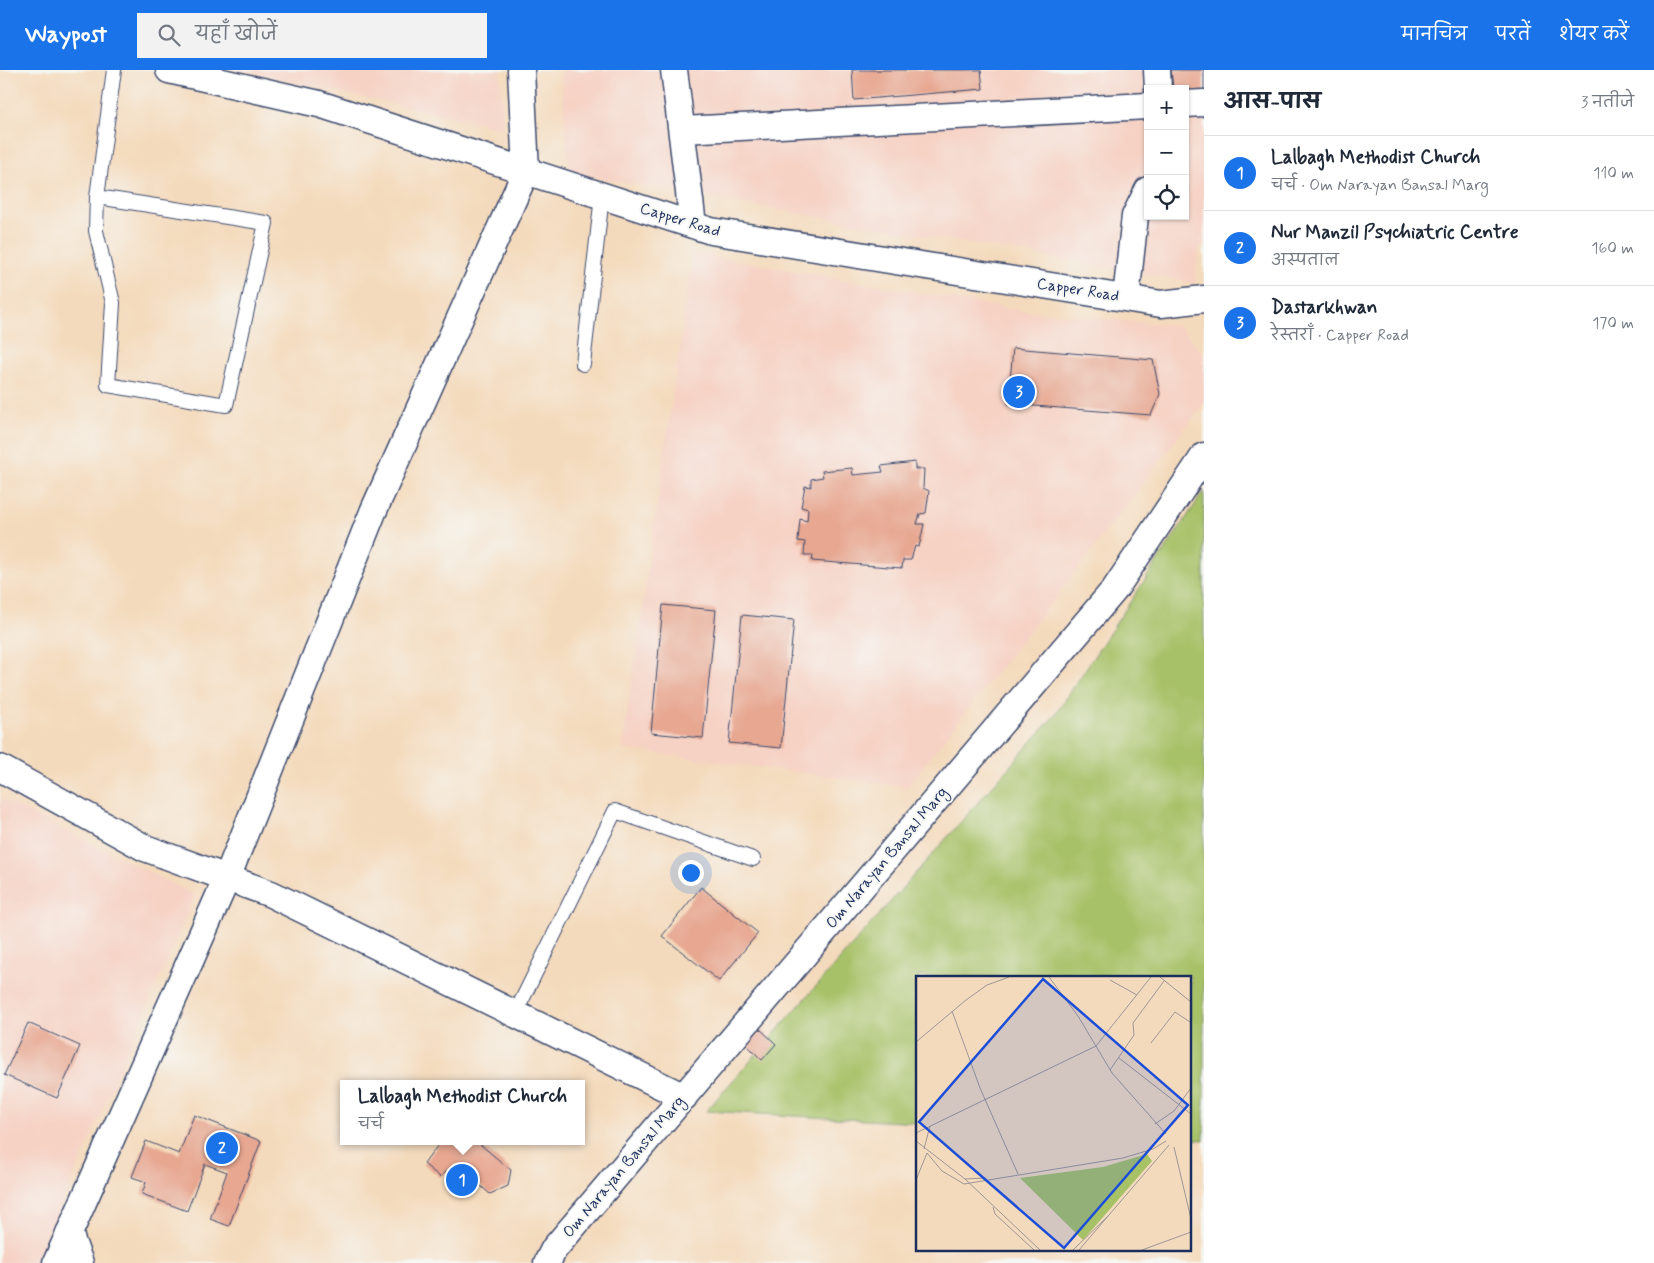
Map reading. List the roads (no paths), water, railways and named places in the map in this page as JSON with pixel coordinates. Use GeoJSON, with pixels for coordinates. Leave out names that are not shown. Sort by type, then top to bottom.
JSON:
{"type":"FeatureCollection","features":[{"type":"Feature","properties":{"kind":"street","name":"Capper Road"},"geometry":{"type":"LineString","coordinates":[[170,70],[318,104],[711,231],[1161,304],[1204,299]]}},
{"type":"Feature","properties":{"kind":"street"},"geometry":{"type":"LineString","coordinates":[[56,1263],[227,878],[373,512],[526,171],[521,70]]}},
{"type":"Feature","properties":{"kind":"street"},"geometry":{"type":"LineString","coordinates":[[674,70],[693,225]]}},
{"type":"Feature","properties":{"kind":"street"},"geometry":{"type":"LineString","coordinates":[[1157,70],[1158,85]]}},
{"type":"Feature","properties":{"kind":"street"},"geometry":{"type":"LineString","coordinates":[[1189,104],[1204,103]]}},
{"type":"Feature","properties":{"kind":"street"},"geometry":{"type":"LineString","coordinates":[[682,130],[1144,106]]}},
{"type":"Feature","properties":{"kind":"street"},"geometry":{"type":"LineString","coordinates":[[1126,298],[1135,216],[1144,198]]}},
{"type":"Feature","properties":{"kind":"street","name":"Om Narayan Bansal Marg"},"geometry":{"type":"LineString","coordinates":[[531,1263],[551,1256],[1115,589],[1204,456]]}},
{"type":"Feature","properties":{"kind":"street"},"geometry":{"type":"LineString","coordinates":[[0,768],[145,848],[271,894],[684,1097]]}},
{"type":"Feature","properties":{"kind":"street"},"geometry":{"type":"LineString","coordinates":[[69,1233],[80,1263]]}},
{"type":"Feature","properties":{"kind":"lane"},"geometry":{"type":"LineString","coordinates":[[97,197],[266,223],[226,405],[108,385],[114,303],[96,231],[97,197],[114,70]]}},
{"type":"Feature","properties":{"kind":"lane"},"geometry":{"type":"LineString","coordinates":[[583,364],[602,196]]}},
{"type":"Feature","properties":{"kind":"lane"},"geometry":{"type":"LineString","coordinates":[[515,1014],[615,811],[753,860]]}},
{"type":"Feature","properties":{"kind":"place","name":"Dastarkhwan"},"geometry":{"type":"Point","coordinates":[1019,392]}},
{"type":"Feature","properties":{"kind":"place","name":"Nur Manzil Psychiatric Centre"},"geometry":{"type":"Point","coordinates":[222,1148]}},
{"type":"Feature","properties":{"kind":"place","name":"Lalbagh Methodist Church"},"geometry":{"type":"Point","coordinates":[462,1180]}}]}
